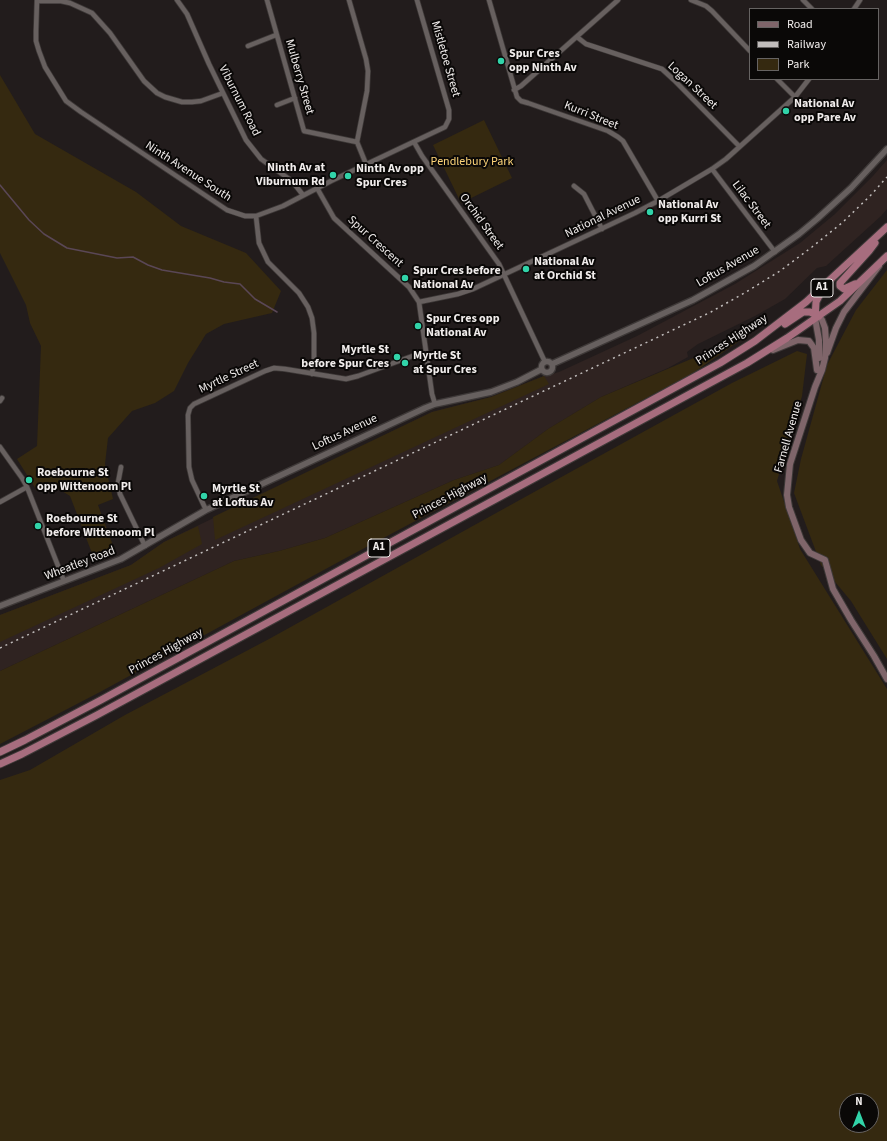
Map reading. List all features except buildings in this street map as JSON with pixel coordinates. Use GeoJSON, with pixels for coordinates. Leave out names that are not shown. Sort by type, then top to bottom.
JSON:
{"type":"FeatureCollection","features":[{"type":"Feature","properties":{"kind":"highway"},"geometry":{"type":"LineString","coordinates":[[861,282],[846,288],[841,287],[840,284],[841,280],[869,252],[885,229]]}},
{"type":"Feature","properties":{"kind":"highway","name":"Princes Highway"},"geometry":{"type":"LineString","coordinates":[[0,752],[76,713],[422,524],[693,379],[755,341],[806,302],[885,229]]}},
{"type":"Feature","properties":{"kind":"highway","name":"Princes Highway"},"geometry":{"type":"LineString","coordinates":[[0,764],[76,726],[747,362],[777,344],[840,301],[887,256]]}},
{"type":"Feature","properties":{"kind":"highway"},"geometry":{"type":"LineString","coordinates":[[755,341],[801,313],[808,312],[816,316],[818,298],[826,284]]}},
{"type":"Feature","properties":{"kind":"main road"},"geometry":{"type":"LineString","coordinates":[[823,365],[834,333],[844,312],[851,301],[872,277],[881,263]]}},
{"type":"Feature","properties":{"kind":"main road","name":"Farnell Avenue"},"geometry":{"type":"LineString","coordinates":[[816,316],[823,322],[826,332],[826,348],[823,365],[790,464],[787,495],[789,507],[801,540],[810,553],[825,560],[833,589],[887,679]]}},
{"type":"Feature","properties":{"kind":"main road","name":"Farnell Avenue"},"geometry":{"type":"LineString","coordinates":[[815,387],[819,345],[816,316]]}},
{"type":"Feature","properties":{"kind":"main road"},"geometry":{"type":"LineString","coordinates":[[747,362],[792,341],[804,339],[809,340],[814,346],[817,358],[817,370]]}},
{"type":"Feature","properties":{"kind":"street"},"geometry":{"type":"LineString","coordinates":[[37,0],[70,3],[92,13],[105,26],[144,81],[158,93],[182,102],[201,101],[223,93]]}},
{"type":"Feature","properties":{"kind":"street","name":"Ninth Avenue South"},"geometry":{"type":"LineString","coordinates":[[37,0],[36,31],[39,51],[45,67],[66,101],[227,210],[246,216],[256,216]]}},
{"type":"Feature","properties":{"kind":"street","name":"Viburnum Road"},"geometry":{"type":"LineString","coordinates":[[177,0],[187,14],[223,93],[253,151],[260,159],[292,181],[303,195]]}},
{"type":"Feature","properties":{"kind":"street","name":"Mulberry Street"},"geometry":{"type":"LineString","coordinates":[[267,0],[304,131],[357,142]]}},
{"type":"Feature","properties":{"kind":"street"},"geometry":{"type":"LineString","coordinates":[[349,0],[368,71],[367,90],[357,142],[366,164]]}},
{"type":"Feature","properties":{"kind":"street","name":"Mistletoe Street"},"geometry":{"type":"LineString","coordinates":[[414,142],[442,129],[447,124],[450,115],[417,0]]}},
{"type":"Feature","properties":{"kind":"street"},"geometry":{"type":"LineString","coordinates":[[488,0],[514,90],[521,86],[618,0]]}},
{"type":"Feature","properties":{"kind":"street"},"geometry":{"type":"LineString","coordinates":[[610,0],[613,4]]}},
{"type":"Feature","properties":{"kind":"street"},"geometry":{"type":"LineString","coordinates":[[691,0],[706,6],[712,11],[749,50]]}},
{"type":"Feature","properties":{"kind":"street"},"geometry":{"type":"LineString","coordinates":[[804,0],[811,8]]}},
{"type":"Feature","properties":{"kind":"street"},"geometry":{"type":"LineString","coordinates":[[248,46],[276,35]]}},
{"type":"Feature","properties":{"kind":"street","name":"Logan Street"},"geometry":{"type":"LineString","coordinates":[[577,37],[586,44],[662,69],[739,146]]}},
{"type":"Feature","properties":{"kind":"street"},"geometry":{"type":"LineString","coordinates":[[778,80],[795,97]]}},
{"type":"Feature","properties":{"kind":"street","name":"National Avenue"},"geometry":{"type":"LineString","coordinates":[[419,302],[466,292],[602,229],[658,201],[726,159],[795,97],[808,80]]}},
{"type":"Feature","properties":{"kind":"street","name":"Kurri Street"},"geometry":{"type":"LineString","coordinates":[[514,90],[517,97],[521,101],[608,131],[618,137],[623,141],[658,201]]}},
{"type":"Feature","properties":{"kind":"street"},"geometry":{"type":"LineString","coordinates":[[277,105],[295,98]]}},
{"type":"Feature","properties":{"kind":"street"},"geometry":{"type":"LineString","coordinates":[[312,374],[314,360],[314,333],[312,318],[308,307],[299,293],[268,262],[259,243],[256,216],[270,211],[414,142]]}},
{"type":"Feature","properties":{"kind":"street","name":"Orchid Street"},"geometry":{"type":"LineString","coordinates":[[414,142],[422,156],[499,264],[545,362]]}},
{"type":"Feature","properties":{"kind":"street","name":"Loftus Avenue"},"geometry":{"type":"LineString","coordinates":[[552,364],[693,300],[735,277],[775,252],[832,206],[887,149]]}},
{"type":"Feature","properties":{"kind":"street","name":"Lilac Street"},"geometry":{"type":"LineString","coordinates":[[712,169],[775,252]]}},
{"type":"Feature","properties":{"kind":"street"},"geometry":{"type":"LineString","coordinates":[[574,186],[584,194],[602,229]]}},
{"type":"Feature","properties":{"kind":"street","name":"Spur Crescent"},"geometry":{"type":"LineString","coordinates":[[317,188],[334,218],[409,287],[419,302],[432,394],[435,404]]}},
{"type":"Feature","properties":{"kind":"street","name":"Myrtle Street"},"geometry":{"type":"LineString","coordinates":[[206,510],[190,474],[188,415],[190,408],[196,403],[269,369],[279,368],[339,379],[352,378],[418,354],[426,353]]}},
{"type":"Feature","properties":{"kind":"street"},"geometry":{"type":"LineString","coordinates":[[545,362],[550,362],[552,364],[553,368],[550,372],[546,373],[542,369],[542,364],[545,362]]}},
{"type":"Feature","properties":{"kind":"street","name":"Loftus Avenue"},"geometry":{"type":"LineString","coordinates":[[164,534],[206,510],[435,404],[491,392],[518,382],[542,369]]}},
{"type":"Feature","properties":{"kind":"street"},"geometry":{"type":"LineString","coordinates":[[0,447],[27,487],[64,582]]}},
{"type":"Feature","properties":{"kind":"street"},"geometry":{"type":"LineString","coordinates":[[121,467],[118,483],[120,494],[145,546]]}},
{"type":"Feature","properties":{"kind":"street"},"geometry":{"type":"LineString","coordinates":[[0,502],[27,487]]}},
{"type":"Feature","properties":{"kind":"street","name":"Wheatley Road"},"geometry":{"type":"LineString","coordinates":[[0,606],[121,560],[164,534]]}},
{"type":"Feature","properties":{"kind":"shaded area"},"geometry":{"type":"Polygon","coordinates":[[[887,160],[887,209],[881,216],[826,266],[817,268],[785,299],[755,316],[698,344],[687,352],[688,357],[668,368],[601,397],[548,429],[499,465],[454,480],[325,538],[279,551],[234,561],[0,671],[0,615],[131,565],[164,542],[432,412],[491,397],[544,376],[559,372],[637,336],[735,284],[800,243],[835,214],[887,160]]]}},
{"type":"Feature","properties":{"kind":"green space"},"geometry":{"type":"Polygon","coordinates":[[[0,75],[35,134],[136,192],[181,226],[246,253],[281,291],[272,313],[224,324],[206,334],[188,363],[174,391],[155,403],[132,411],[108,438],[105,464],[113,499],[98,505],[115,551],[95,561],[70,496],[52,485],[37,491],[17,459],[37,446],[41,346],[30,323],[26,305],[0,253],[0,75]]]}},
{"type":"Feature","properties":{"kind":"green space","name":"Pendlebury Park"},"geometry":{"type":"Polygon","coordinates":[[[484,120],[512,178],[461,203],[433,145],[484,120]]]}},
{"type":"Feature","properties":{"kind":"green space"},"geometry":{"type":"Polygon","coordinates":[[[887,270],[887,659],[851,601],[821,565],[794,493],[801,459],[827,365],[856,310],[887,270]]]}},
{"type":"Feature","properties":{"kind":"green space"},"geometry":{"type":"Polygon","coordinates":[[[748,335],[693,373],[344,559],[100,692],[0,744],[0,671],[234,561],[279,551],[325,538],[454,480],[499,465],[548,429],[601,397],[748,335]]]}},
{"type":"Feature","properties":{"kind":"green space"},"geometry":{"type":"Polygon","coordinates":[[[797,351],[807,354],[802,396],[777,481],[800,549],[887,689],[887,1141],[0,1141],[0,780],[30,770],[125,715],[269,639],[732,383],[797,351]]]}},
{"type":"Feature","properties":{"kind":"green space"},"geometry":{"type":"Polygon","coordinates":[[[544,376],[549,384],[215,540],[213,517],[432,412],[491,397],[544,376]]]}},
{"type":"Feature","properties":{"kind":"green space"},"geometry":{"type":"Polygon","coordinates":[[[198,526],[202,544],[159,568],[0,642],[0,615],[131,565],[164,542],[198,526]]]}},
{"type":"Feature","properties":{"kind":"waterway"},"geometry":{"type":"LineString","coordinates":[[0,185],[29,220],[44,234],[67,248],[117,258],[133,257],[162,270],[240,284],[255,299],[277,312]]}},
{"type":"Feature","properties":{"kind":"railway"},"geometry":{"type":"LineString","coordinates":[[0,648],[711,312],[780,271],[812,247],[843,222],[887,177]]}},
{"type":"Feature","properties":{"kind":"place","name":"Spur Cres opp Ninth Av"},"geometry":{"type":"Point","coordinates":[501,61]}},
{"type":"Feature","properties":{"kind":"place","name":"National Av opp Pare Av"},"geometry":{"type":"Point","coordinates":[786,111]}},
{"type":"Feature","properties":{"kind":"place","name":"Ninth Av at Viburnum Rd"},"geometry":{"type":"Point","coordinates":[333,175]}},
{"type":"Feature","properties":{"kind":"place","name":"Ninth Av opp Spur Cres"},"geometry":{"type":"Point","coordinates":[348,176]}},
{"type":"Feature","properties":{"kind":"place","name":"National Av opp Kurri St"},"geometry":{"type":"Point","coordinates":[650,212]}},
{"type":"Feature","properties":{"kind":"place","name":"National Av at Orchid St"},"geometry":{"type":"Point","coordinates":[526,269]}},
{"type":"Feature","properties":{"kind":"place","name":"Spur Cres before National Av"},"geometry":{"type":"Point","coordinates":[405,278]}},
{"type":"Feature","properties":{"kind":"place","name":"Spur Cres opp National Av"},"geometry":{"type":"Point","coordinates":[418,326]}},
{"type":"Feature","properties":{"kind":"place","name":"Myrtle St before Spur Cres"},"geometry":{"type":"Point","coordinates":[397,357]}},
{"type":"Feature","properties":{"kind":"place","name":"Myrtle St at Spur Cres"},"geometry":{"type":"Point","coordinates":[405,363]}},
{"type":"Feature","properties":{"kind":"place","name":"Roebourne St opp Wittenoom Pl"},"geometry":{"type":"Point","coordinates":[29,480]}},
{"type":"Feature","properties":{"kind":"place","name":"Myrtle St at Loftus Av"},"geometry":{"type":"Point","coordinates":[204,496]}},
{"type":"Feature","properties":{"kind":"place","name":"Roebourne St before Wittenoom Pl"},"geometry":{"type":"Point","coordinates":[38,526]}}]}
